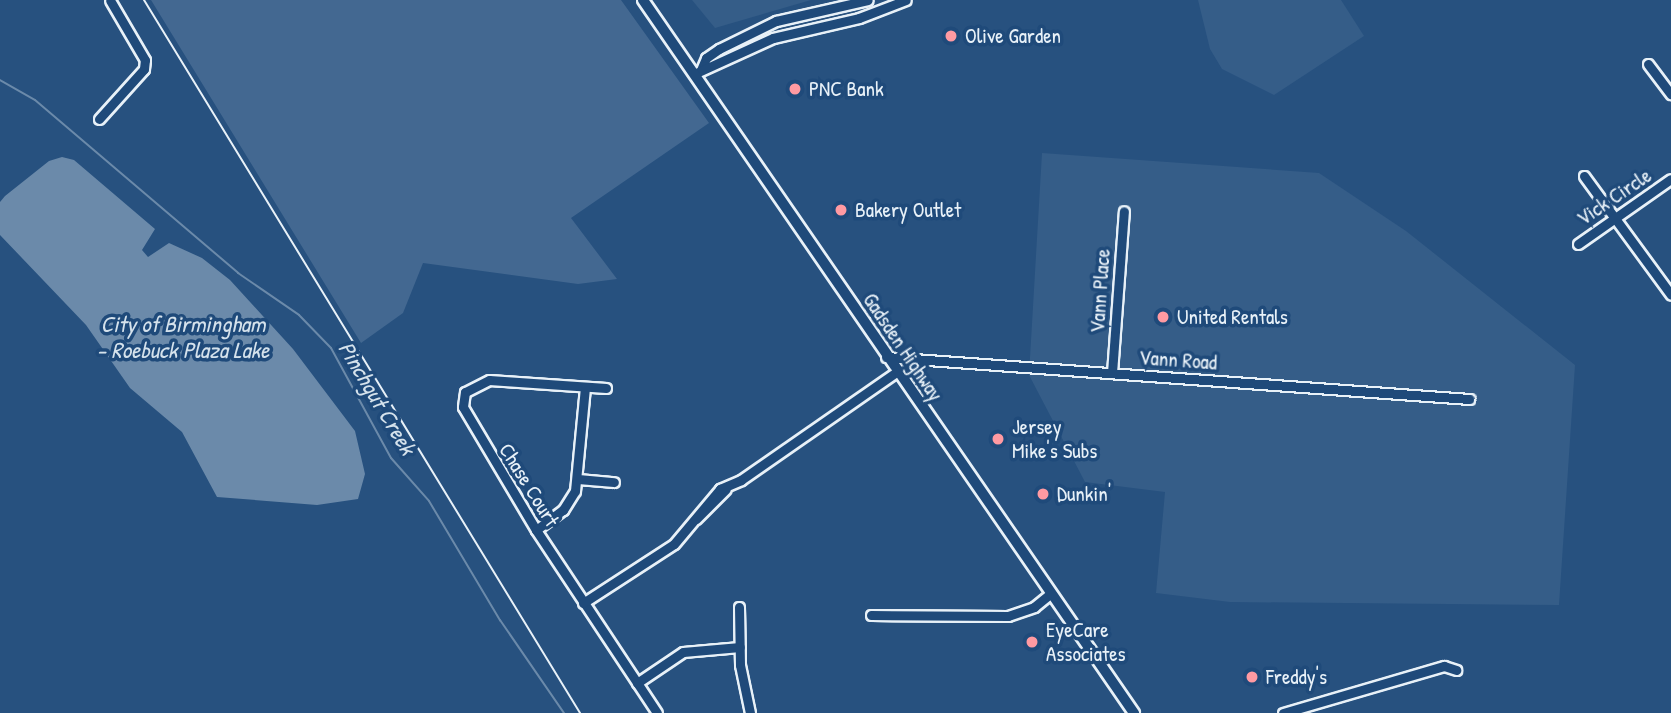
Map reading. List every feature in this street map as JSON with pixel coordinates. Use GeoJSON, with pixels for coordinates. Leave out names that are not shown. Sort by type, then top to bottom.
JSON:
{"type":"FeatureCollection","features":[{"type":"Feature","properties":{"kind":"main road","name":"Gadsden Highway"},"geometry":{"type":"LineString","coordinates":[[643,0],[697,72],[895,373],[1134,713]]}},
{"type":"Feature","properties":{"kind":"street"},"geometry":{"type":"LineString","coordinates":[[99,119],[144,69],[145,60],[110,0]]}},
{"type":"Feature","properties":{"kind":"street"},"geometry":{"type":"LineString","coordinates":[[697,72],[706,58],[719,49],[776,21],[868,0]]}},
{"type":"Feature","properties":{"kind":"street"},"geometry":{"type":"LineString","coordinates":[[697,72],[713,69],[774,38],[859,18],[906,0]]}},
{"type":"Feature","properties":{"kind":"street"},"geometry":{"type":"LineString","coordinates":[[1648,64],[1671,94]]}},
{"type":"Feature","properties":{"kind":"street"},"geometry":{"type":"LineString","coordinates":[[1584,176],[1671,295]]}},
{"type":"Feature","properties":{"kind":"street","name":"Vick Circle"},"geometry":{"type":"LineString","coordinates":[[1577,244],[1671,179]]}},
{"type":"Feature","properties":{"kind":"street","name":"Vann Place"},"geometry":{"type":"LineString","coordinates":[[1112,373],[1124,211]]}},
{"type":"Feature","properties":{"kind":"street","name":"Vann Road"},"geometry":{"type":"LineString","coordinates":[[884,357],[1469,399]]}},
{"type":"Feature","properties":{"kind":"street"},"geometry":{"type":"LineString","coordinates":[[583,603],[674,544],[726,489],[895,373]]}},
{"type":"Feature","properties":{"kind":"street","name":"Chase Court"},"geometry":{"type":"LineString","coordinates":[[606,388],[489,380],[465,392],[469,421],[536,530],[657,713]]}},
{"type":"Feature","properties":{"kind":"street"},"geometry":{"type":"LineString","coordinates":[[536,530],[563,510],[578,479],[585,388]]}},
{"type":"Feature","properties":{"kind":"street"},"geometry":{"type":"LineString","coordinates":[[578,479],[614,482]]}},
{"type":"Feature","properties":{"kind":"street"},"geometry":{"type":"LineString","coordinates":[[871,615],[1008,616],[1034,607],[1050,594]]}},
{"type":"Feature","properties":{"kind":"street"},"geometry":{"type":"LineString","coordinates":[[739,607],[740,647],[750,713]]}},
{"type":"Feature","properties":{"kind":"street"},"geometry":{"type":"LineString","coordinates":[[637,683],[683,652],[740,647]]}},
{"type":"Feature","properties":{"kind":"street"},"geometry":{"type":"LineString","coordinates":[[1283,713],[1444,666],[1456,670]]}},
{"type":"Feature","properties":{"kind":"shaded area"},"geometry":{"type":"Polygon","coordinates":[[[151,0],[621,0],[709,123],[571,218],[617,279],[578,284],[423,263],[403,313],[361,343],[151,0]]]}},
{"type":"Feature","properties":{"kind":"shaded area"},"geometry":{"type":"Polygon","coordinates":[[[692,0],[811,0],[715,28],[692,0]]]}},
{"type":"Feature","properties":{"kind":"shaded area"},"geometry":{"type":"Polygon","coordinates":[[[1198,0],[1341,0],[1364,36],[1274,95],[1222,69],[1210,49],[1198,0]]]}},
{"type":"Feature","properties":{"kind":"shaded area"},"geometry":{"type":"Polygon","coordinates":[[[1042,153],[1319,173],[1406,231],[1575,365],[1559,605],[1230,602],[1156,593],[1165,492],[1085,482],[1029,375],[1042,153]]]}},
{"type":"Feature","properties":{"kind":"water","name":"City of Birmingham - Roebuck Plaza Lake"},"geometry":{"type":"Polygon","coordinates":[[[62,157],[74,160],[155,229],[142,250],[148,257],[169,243],[202,258],[230,280],[293,349],[355,431],[365,474],[358,499],[317,505],[217,497],[182,432],[130,388],[86,325],[0,235],[0,202],[49,161],[62,157]]]}},
{"type":"Feature","properties":{"kind":"waterway","name":"Pinchgut Creek"},"geometry":{"type":"LineString","coordinates":[[0,80],[35,100],[238,273],[299,315],[331,348],[391,458],[429,501],[500,620],[564,713]]}},
{"type":"Feature","properties":{"kind":"railway"},"geometry":{"type":"LineString","coordinates":[[144,0],[580,713]]}},
{"type":"Feature","properties":{"kind":"place","name":"Olive Garden"},"geometry":{"type":"Point","coordinates":[951,36]}},
{"type":"Feature","properties":{"kind":"place","name":"PNC Bank"},"geometry":{"type":"Point","coordinates":[795,89]}},
{"type":"Feature","properties":{"kind":"place","name":"Bakery Outlet"},"geometry":{"type":"Point","coordinates":[841,210]}},
{"type":"Feature","properties":{"kind":"place","name":"United Rentals"},"geometry":{"type":"Point","coordinates":[1163,317]}},
{"type":"Feature","properties":{"kind":"place","name":"Jersey Mike's Subs"},"geometry":{"type":"Point","coordinates":[998,439]}},
{"type":"Feature","properties":{"kind":"place","name":"Dunkin'"},"geometry":{"type":"Point","coordinates":[1043,494]}},
{"type":"Feature","properties":{"kind":"place","name":"EyeCare Associates"},"geometry":{"type":"Point","coordinates":[1032,642]}},
{"type":"Feature","properties":{"kind":"place","name":"Freddy's"},"geometry":{"type":"Point","coordinates":[1252,677]}}]}
